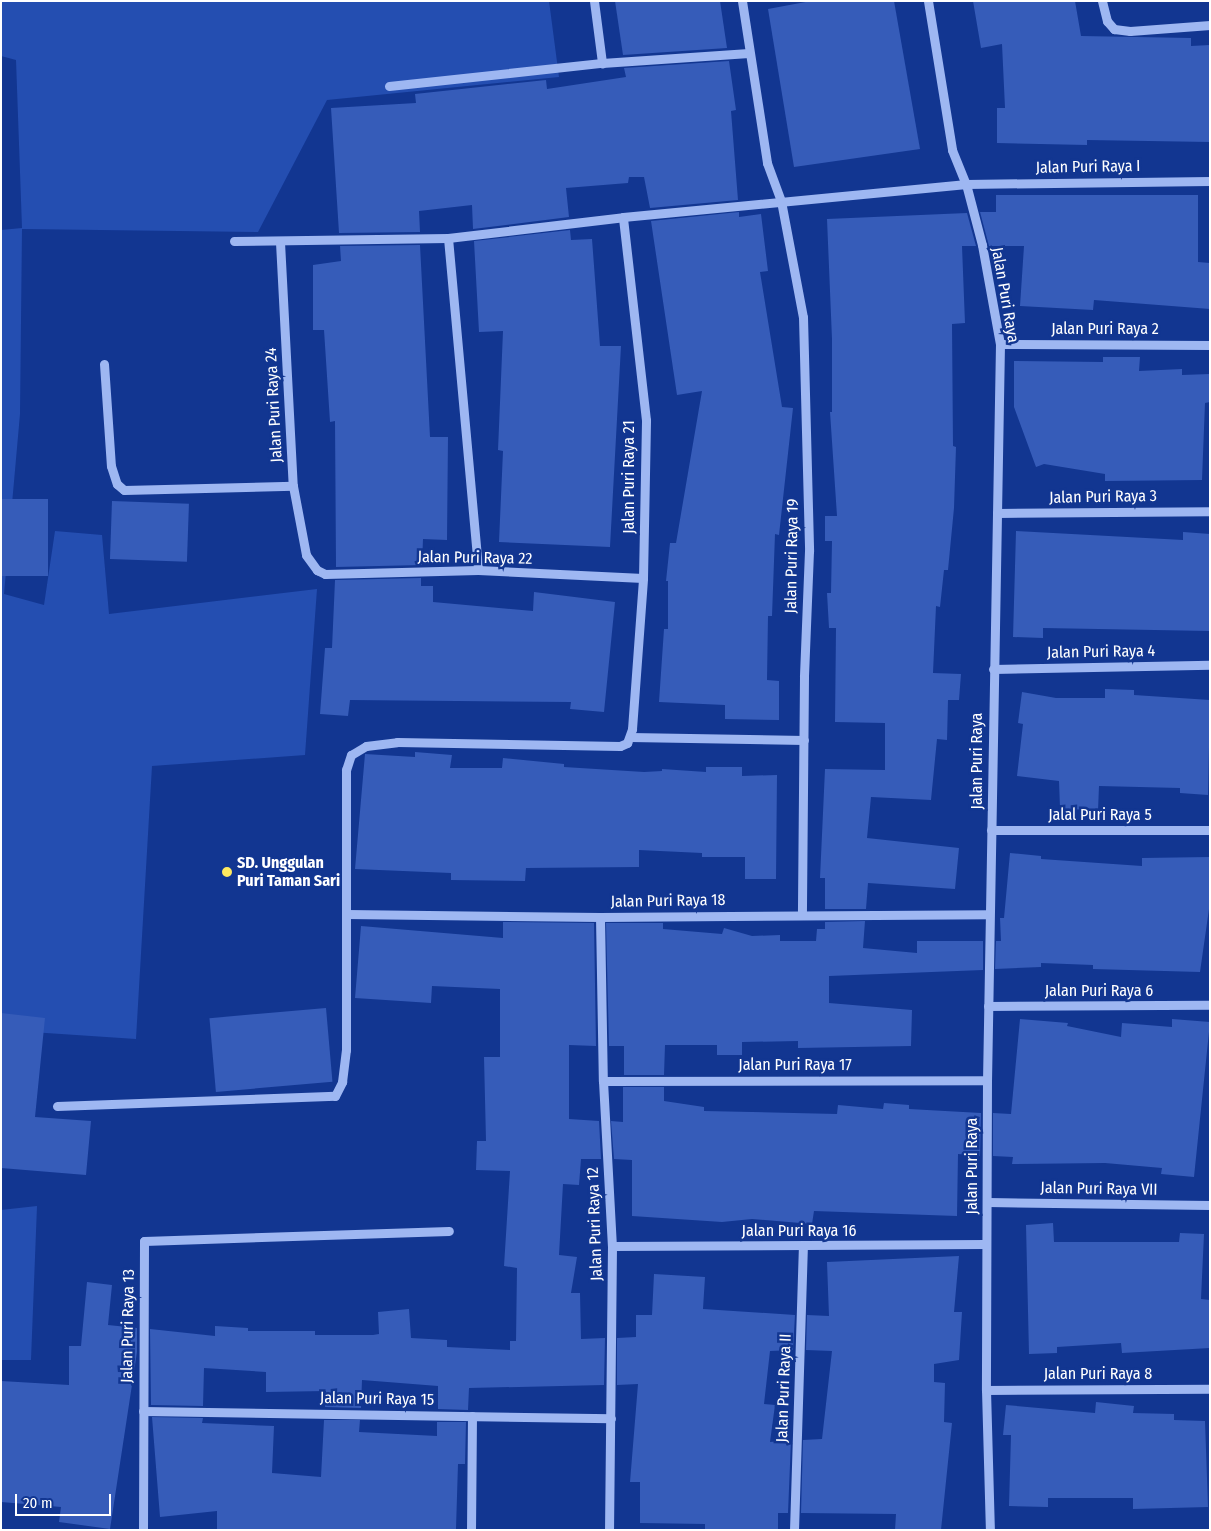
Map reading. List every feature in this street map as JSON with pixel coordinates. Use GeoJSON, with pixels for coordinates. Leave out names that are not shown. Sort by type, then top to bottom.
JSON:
{"type":"FeatureCollection","features":[{"type":"Feature","properties":{"kind":"street"},"geometry":{"type":"LineString","coordinates":[[594,1],[602,63]]}},
{"type":"Feature","properties":{"kind":"street","name":"Jalan Puri Raya 19"},"geometry":{"type":"LineString","coordinates":[[742,1],[748,52],[767,163],[781,201],[800,299],[806,356],[809,551],[802,914]]}},
{"type":"Feature","properties":{"kind":"street","name":"Jalan Puri Raya"},"geometry":{"type":"LineString","coordinates":[[928,1],[952,150],[966,184],[982,245],[1000,344],[992,668],[987,1080],[986,1390],[990,1530]]}},
{"type":"Feature","properties":{"kind":"street"},"geometry":{"type":"LineString","coordinates":[[1102,1],[1107,21],[1114,29],[1130,31],[1210,25]]}},
{"type":"Feature","properties":{"kind":"street"},"geometry":{"type":"LineString","coordinates":[[390,86],[602,63],[748,52]]}},
{"type":"Feature","properties":{"kind":"street","name":"Jalan Puri Raya I"},"geometry":{"type":"LineString","coordinates":[[234,242],[448,238],[623,217],[966,184],[1210,181]]}},
{"type":"Feature","properties":{"kind":"street","name":"Jalan Puri Raya 21"},"geometry":{"type":"LineString","coordinates":[[623,217],[646,420],[643,578],[630,737]]}},
{"type":"Feature","properties":{"kind":"street"},"geometry":{"type":"LineString","coordinates":[[448,238],[478,570]]}},
{"type":"Feature","properties":{"kind":"street","name":"Jalan Puri Raya 24"},"geometry":{"type":"LineString","coordinates":[[280,242],[293,486],[306,555],[311,564]]}},
{"type":"Feature","properties":{"kind":"street","name":"Jalan Puri Raya 2"},"geometry":{"type":"LineString","coordinates":[[1000,344],[1210,345]]}},
{"type":"Feature","properties":{"kind":"street"},"geometry":{"type":"LineString","coordinates":[[104,364],[111,466],[117,484],[124,490],[293,486]]}},
{"type":"Feature","properties":{"kind":"street","name":"Jalan Puri Raya 3"},"geometry":{"type":"LineString","coordinates":[[997,513],[1210,511]]}},
{"type":"Feature","properties":{"kind":"street","name":"Jalan Puri Raya 22"},"geometry":{"type":"LineString","coordinates":[[311,564],[325,574],[478,570],[643,578]]}},
{"type":"Feature","properties":{"kind":"street","name":"Jalan Puri Raya 4"},"geometry":{"type":"LineString","coordinates":[[992,668],[1210,665]]}},
{"type":"Feature","properties":{"kind":"street"},"geometry":{"type":"LineString","coordinates":[[57,1106],[335,1096],[342,1082],[346,1050],[346,770],[351,755],[366,746],[397,742],[620,746],[630,737],[804,740]]}},
{"type":"Feature","properties":{"kind":"street","name":"Jalal Puri Raya 5"},"geometry":{"type":"LineString","coordinates":[[991,830],[1210,830]]}},
{"type":"Feature","properties":{"kind":"street","name":"Jalan Puri Raya 18"},"geometry":{"type":"LineString","coordinates":[[346,914],[600,918],[802,914],[990,914]]}},
{"type":"Feature","properties":{"kind":"street","name":"Jalan Puri Raya 12"},"geometry":{"type":"LineString","coordinates":[[600,918],[603,1081],[612,1246],[609,1530]]}},
{"type":"Feature","properties":{"kind":"street","name":"Jalan Puri Raya 6"},"geometry":{"type":"LineString","coordinates":[[988,1006],[1210,1005]]}},
{"type":"Feature","properties":{"kind":"street","name":"Jalan Puri Raya 17"},"geometry":{"type":"LineString","coordinates":[[603,1081],[987,1080]]}},
{"type":"Feature","properties":{"kind":"street","name":"Jalan Puri Raya VII"},"geometry":{"type":"LineString","coordinates":[[988,1202],[1210,1206]]}},
{"type":"Feature","properties":{"kind":"street","name":"Jalan Puri Raya 13"},"geometry":{"type":"LineString","coordinates":[[143,1530],[144,1241],[449,1231]]}},
{"type":"Feature","properties":{"kind":"street","name":"Jalan Puri Raya 16"},"geometry":{"type":"LineString","coordinates":[[612,1246],[986,1244]]}},
{"type":"Feature","properties":{"kind":"street","name":"Jalan Puri Raya II"},"geometry":{"type":"LineString","coordinates":[[794,1530],[804,1246]]}},
{"type":"Feature","properties":{"kind":"street","name":"Jalan Puri Raya 8"},"geometry":{"type":"LineString","coordinates":[[986,1390],[1210,1388]]}},
{"type":"Feature","properties":{"kind":"street","name":"Jalan Puri Raya 15"},"geometry":{"type":"LineString","coordinates":[[142,1411],[611,1418]]}},
{"type":"Feature","properties":{"kind":"street"},"geometry":{"type":"LineString","coordinates":[[472,1416],[472,1530]]}},
{"type":"Feature","properties":{"kind":"shaded area"},"geometry":{"type":"Polygon","coordinates":[[[1,1],[549,1],[559,77],[327,100],[258,232],[22,229],[20,414],[4,594],[44,605],[55,531],[102,535],[109,614],[317,589],[305,755],[152,766],[136,1039],[1,1030],[1,230],[22,228],[16,60],[1,56],[1,1]]]}},
{"type":"Feature","properties":{"kind":"shaded area"},"geometry":{"type":"Polygon","coordinates":[[[37,1206],[31,1360],[1,1360],[1,1210],[37,1206]]]}},
{"type":"Feature","properties":{"kind":"building"},"geometry":{"type":"Polygon","coordinates":[[[615,1],[720,1],[727,48],[623,55],[615,1]]]}},
{"type":"Feature","properties":{"kind":"building"},"geometry":{"type":"Polygon","coordinates":[[[811,1],[894,1],[920,149],[794,167],[768,9],[811,1]]]}},
{"type":"Feature","properties":{"kind":"building"},"geometry":{"type":"Polygon","coordinates":[[[973,1],[1075,1],[1081,36],[1191,38],[1191,46],[1210,45],[1210,142],[1087,140],[1087,145],[997,143],[997,108],[1005,108],[1002,44],[981,48],[973,1]]]}},
{"type":"Feature","properties":{"kind":"building"},"geometry":{"type":"Polygon","coordinates":[[[729,61],[736,110],[731,111],[738,200],[650,208],[644,177],[629,177],[628,183],[566,188],[569,217],[473,229],[472,205],[419,211],[420,232],[339,233],[331,108],[416,103],[415,94],[546,80],[547,89],[626,77],[624,68],[729,61]]]}},
{"type":"Feature","properties":{"kind":"building"},"geometry":{"type":"Polygon","coordinates":[[[996,195],[1198,195],[1198,262],[1210,263],[1210,309],[1094,300],[1093,310],[1020,306],[1024,246],[989,246],[980,212],[996,212],[996,195]]]}},
{"type":"Feature","properties":{"kind":"building"},"geometry":{"type":"Polygon","coordinates":[[[739,212],[739,217],[761,214],[768,271],[760,272],[782,407],[793,408],[779,535],[775,534],[772,616],[768,616],[767,680],[779,681],[779,720],[725,719],[725,705],[659,702],[664,629],[668,629],[668,581],[666,581],[670,543],[676,543],[702,391],[677,395],[651,221],[739,212]]]}},
{"type":"Feature","properties":{"kind":"building"},"geometry":{"type":"Polygon","coordinates":[[[967,213],[976,246],[962,246],[965,323],[952,324],[953,446],[956,447],[954,508],[948,570],[944,570],[940,607],[936,606],[933,673],[961,674],[959,700],[948,700],[947,740],[937,739],[931,800],[871,797],[867,838],[959,848],[955,889],[868,883],[866,909],[825,909],[825,878],[820,878],[825,769],[885,770],[885,723],[835,722],[836,628],[829,628],[827,593],[831,593],[832,541],[825,541],[825,516],[837,516],[830,412],[832,412],[832,339],[827,219],[967,213]]]}},
{"type":"Feature","properties":{"kind":"building"},"geometry":{"type":"Polygon","coordinates":[[[570,230],[571,240],[592,239],[600,346],[621,346],[610,547],[499,542],[503,451],[498,450],[503,331],[479,332],[474,241],[570,230]]]}},
{"type":"Feature","properties":{"kind":"building"},"geometry":{"type":"Polygon","coordinates":[[[420,245],[430,437],[448,437],[447,540],[423,539],[422,565],[336,567],[335,421],[330,422],[324,330],[313,330],[313,265],[341,261],[340,246],[420,245]]]}},
{"type":"Feature","properties":{"kind":"building"},"geometry":{"type":"Polygon","coordinates":[[[1103,357],[1140,357],[1139,371],[1182,369],[1182,375],[1210,374],[1210,402],[1205,403],[1202,480],[1105,481],[1105,474],[1044,464],[1036,467],[1014,407],[1014,361],[1103,362],[1103,357]]]}},
{"type":"Feature","properties":{"kind":"building"},"geometry":{"type":"Polygon","coordinates":[[[2,499],[48,499],[48,576],[2,576],[2,499]]]}},
{"type":"Feature","properties":{"kind":"building"},"geometry":{"type":"Polygon","coordinates":[[[112,501],[189,504],[187,562],[110,559],[112,501]]]}},
{"type":"Feature","properties":{"kind":"building"},"geometry":{"type":"Polygon","coordinates":[[[1016,531],[1183,540],[1183,532],[1210,534],[1210,631],[1043,628],[1043,638],[1013,637],[1016,531]]]}},
{"type":"Feature","properties":{"kind":"building"},"geometry":{"type":"Polygon","coordinates":[[[421,578],[421,586],[433,586],[433,602],[533,611],[534,592],[615,602],[604,712],[570,709],[571,702],[350,700],[348,716],[320,714],[325,648],[332,648],[335,580],[421,578]]]}},
{"type":"Feature","properties":{"kind":"building"},"geometry":{"type":"Polygon","coordinates":[[[1105,689],[1134,690],[1134,695],[1210,700],[1208,795],[1180,793],[1180,788],[1099,786],[1098,811],[1060,808],[1059,781],[1017,776],[1023,724],[1018,723],[1022,692],[1056,698],[1105,698],[1105,689]]]}},
{"type":"Feature","properties":{"kind":"building"},"geometry":{"type":"Polygon","coordinates":[[[415,752],[452,755],[450,768],[502,768],[503,758],[564,764],[564,767],[644,772],[662,771],[662,769],[706,772],[706,767],[742,767],[742,776],[777,775],[776,879],[745,879],[745,857],[702,857],[702,853],[639,850],[639,867],[526,868],[525,881],[451,880],[451,873],[355,869],[365,754],[415,757],[415,752]]]}},
{"type":"Feature","properties":{"kind":"building"},"geometry":{"type":"Polygon","coordinates":[[[1010,853],[1041,856],[1041,859],[1142,866],[1142,858],[1210,857],[1210,902],[1200,972],[1093,969],[1093,965],[1041,963],[1041,967],[995,969],[996,941],[1001,941],[1000,918],[1004,918],[1010,853]]]}},
{"type":"Feature","properties":{"kind":"building"},"geometry":{"type":"Polygon","coordinates":[[[865,921],[863,948],[917,953],[917,941],[983,941],[983,970],[829,976],[829,1003],[912,1010],[911,1046],[798,1048],[798,1041],[742,1042],[742,1055],[717,1055],[717,1045],[665,1045],[664,1075],[624,1075],[624,1046],[609,1046],[606,923],[663,923],[663,929],[722,934],[724,928],[752,936],[780,935],[780,941],[816,941],[817,929],[825,929],[825,922],[865,921]]]}},
{"type":"Feature","properties":{"kind":"building"},"geometry":{"type":"Polygon","coordinates":[[[503,922],[594,923],[596,1046],[569,1045],[569,1119],[599,1121],[601,1159],[581,1159],[579,1185],[563,1184],[559,1255],[577,1257],[571,1293],[580,1293],[581,1339],[605,1338],[604,1385],[469,1388],[468,1410],[438,1409],[438,1386],[362,1380],[361,1408],[325,1407],[326,1391],[266,1392],[266,1372],[204,1368],[203,1406],[151,1405],[150,1329],[215,1336],[215,1326],[248,1328],[248,1331],[315,1331],[315,1335],[373,1335],[379,1334],[378,1312],[409,1309],[411,1338],[447,1340],[447,1347],[510,1350],[510,1341],[516,1341],[517,1268],[504,1266],[510,1171],[476,1170],[477,1141],[486,1141],[484,1057],[500,1057],[500,989],[432,986],[431,1003],[355,998],[361,926],[503,938],[503,922]]]}},
{"type":"Feature","properties":{"kind":"building"},"geometry":{"type":"Polygon","coordinates":[[[326,1008],[332,1082],[216,1092],[209,1018],[326,1008]]]}},
{"type":"Feature","properties":{"kind":"building"},"geometry":{"type":"Polygon","coordinates":[[[1,1013],[45,1018],[35,1117],[91,1121],[86,1175],[1,1168],[1,1013]]]}},
{"type":"Feature","properties":{"kind":"building"},"geometry":{"type":"Polygon","coordinates":[[[1020,1019],[1068,1023],[1067,1026],[1121,1037],[1122,1023],[1172,1027],[1172,1019],[1210,1022],[1194,1177],[1161,1174],[1162,1168],[1105,1163],[1012,1164],[1013,1157],[993,1156],[993,1113],[1011,1114],[1020,1019]]]}},
{"type":"Feature","properties":{"kind":"building"},"geometry":{"type":"Polygon","coordinates":[[[623,1087],[664,1087],[664,1101],[704,1107],[704,1111],[837,1114],[838,1105],[883,1109],[884,1103],[909,1105],[909,1109],[981,1113],[980,1156],[958,1154],[957,1216],[814,1211],[812,1224],[752,1219],[722,1222],[632,1216],[632,1160],[614,1159],[611,1121],[623,1122],[623,1087]]]}},
{"type":"Feature","properties":{"kind":"building"},"geometry":{"type":"Polygon","coordinates":[[[1053,1223],[1054,1242],[1179,1242],[1180,1233],[1204,1234],[1201,1299],[1210,1300],[1210,1348],[1122,1353],[1121,1343],[1057,1347],[1057,1353],[1029,1354],[1026,1225],[1053,1223]]]}},
{"type":"Feature","properties":{"kind":"building"},"geometry":{"type":"Polygon","coordinates":[[[959,1256],[954,1312],[962,1312],[959,1360],[934,1364],[934,1382],[945,1383],[944,1422],[952,1423],[941,1530],[895,1530],[896,1514],[801,1513],[803,1440],[822,1439],[832,1351],[806,1350],[807,1315],[829,1316],[827,1262],[959,1256]]]}},
{"type":"Feature","properties":{"kind":"building"},"geometry":{"type":"Polygon","coordinates":[[[654,1274],[705,1277],[703,1309],[795,1315],[793,1350],[770,1351],[764,1404],[775,1405],[770,1442],[791,1440],[788,1513],[778,1513],[778,1530],[705,1530],[705,1524],[640,1523],[640,1482],[630,1482],[638,1384],[617,1385],[617,1338],[636,1337],[636,1315],[652,1315],[654,1274]]]}},
{"type":"Feature","properties":{"kind":"building"},"geometry":{"type":"Polygon","coordinates":[[[87,1282],[112,1285],[108,1325],[137,1328],[137,1352],[110,1529],[59,1522],[61,1507],[1,1502],[1,1381],[69,1385],[69,1346],[81,1346],[87,1282]]]}},
{"type":"Feature","properties":{"kind":"building"},"geometry":{"type":"Polygon","coordinates":[[[1096,1402],[1134,1406],[1133,1413],[1174,1414],[1174,1420],[1205,1421],[1208,1507],[1133,1509],[1133,1498],[1048,1498],[1048,1507],[1009,1506],[1011,1435],[1003,1435],[1006,1405],[1095,1413],[1096,1402]]]}},
{"type":"Feature","properties":{"kind":"building"},"geometry":{"type":"Polygon","coordinates":[[[152,1417],[203,1418],[202,1423],[274,1426],[272,1473],[321,1477],[324,1420],[360,1420],[359,1432],[437,1436],[437,1422],[466,1422],[465,1464],[458,1464],[456,1529],[217,1530],[217,1511],[160,1517],[152,1417]]]}},
{"type":"Feature","properties":{"kind":"place","name":"SD. Unggulan Puri Taman Sari"},"geometry":{"type":"Point","coordinates":[227,872]}}]}
